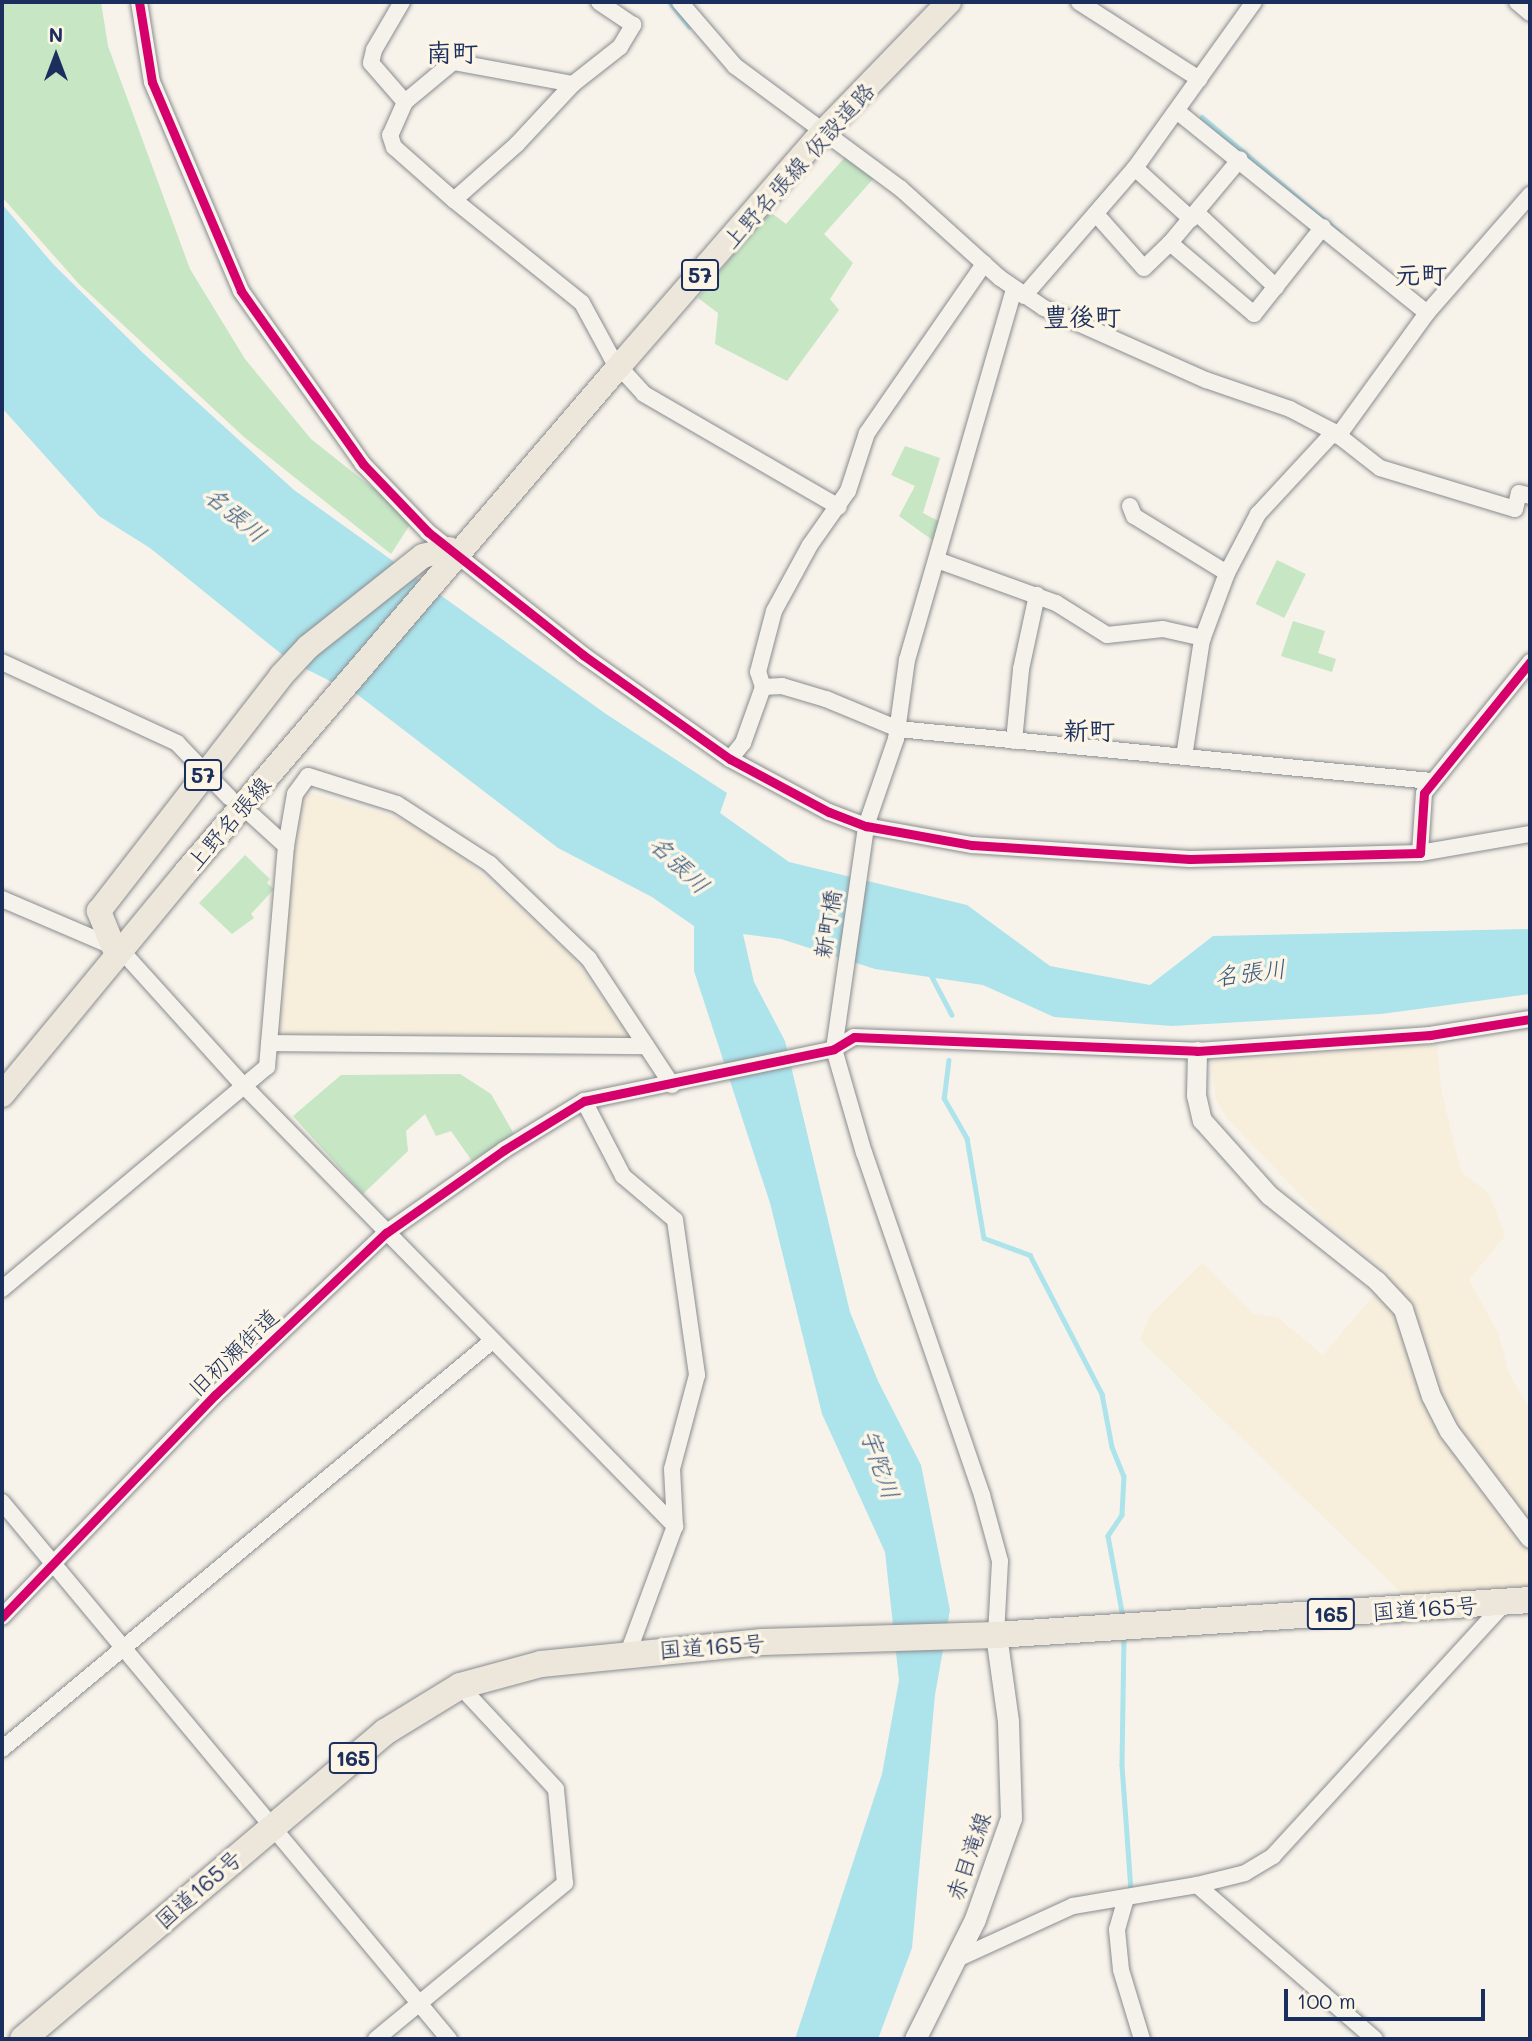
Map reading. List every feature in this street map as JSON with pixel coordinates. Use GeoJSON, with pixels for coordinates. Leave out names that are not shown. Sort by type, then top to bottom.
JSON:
{"type":"FeatureCollection","features":[{"type":"Feature","properties":{"kind":"highway","name":"国道165号"},"geometry":{"type":"LineString","coordinates":[[23,2039],[385,1732],[460,1686],[541,1664],[628,1653],[762,1642],[987,1635],[1518,1601]]}},
{"type":"Feature","properties":{"kind":"main road","name":"上野名張線 仮設道路"},"geometry":{"type":"LineString","coordinates":[[117,948],[99,911],[281,676],[343,619],[423,556],[454,554],[823,132],[949,2]]}},
{"type":"Feature","properties":{"kind":"main road","name":"上野名張線"},"geometry":{"type":"LineString","coordinates":[[2,1095],[117,948],[262,783],[454,554]]}},
{"type":"Feature","properties":{"kind":"main road","name":"赤目滝線"},"geometry":{"type":"LineString","coordinates":[[915,2039],[957,1959],[1011,1818],[1009,1721],[987,1635]]}},
{"type":"Feature","properties":{"kind":"street"},"geometry":{"type":"LineString","coordinates":[[139,2],[156,92],[253,312],[363,464],[454,554],[548,629],[730,759],[865,831],[972,845],[1190,859],[1419,853],[1530,834]]}},
{"type":"Feature","properties":{"kind":"street"},"geometry":{"type":"LineString","coordinates":[[402,2],[371,63],[405,102]]}},
{"type":"Feature","properties":{"kind":"street"},"geometry":{"type":"LineString","coordinates":[[454,201],[517,144],[573,84],[620,47],[633,25],[599,2]]}},
{"type":"Feature","properties":{"kind":"street"},"geometry":{"type":"LineString","coordinates":[[680,2],[735,66],[900,188],[1019,293],[1157,359],[1290,409],[1336,434],[1380,468],[1515,509],[1519,493],[1530,496]]}},
{"type":"Feature","properties":{"kind":"street"},"geometry":{"type":"LineString","coordinates":[[1079,2],[1199,79]]}},
{"type":"Feature","properties":{"kind":"street"},"geometry":{"type":"LineString","coordinates":[[1019,293],[1096,215],[1135,169],[1254,2]]}},
{"type":"Feature","properties":{"kind":"street"},"geometry":{"type":"LineString","coordinates":[[1517,2],[1530,13]]}},
{"type":"Feature","properties":{"kind":"street"},"geometry":{"type":"LineString","coordinates":[[573,84],[453,62],[405,102],[390,135],[394,147],[454,201],[582,303],[613,360],[621,364],[625,376],[656,402],[839,507]]}},
{"type":"Feature","properties":{"kind":"street"},"geometry":{"type":"LineString","coordinates":[[1178,112],[1240,159],[1427,313]]}},
{"type":"Feature","properties":{"kind":"street"},"geometry":{"type":"LineString","coordinates":[[1096,215],[1144,268],[1194,217],[1240,159]]}},
{"type":"Feature","properties":{"kind":"street"},"geometry":{"type":"LineString","coordinates":[[1135,169],[1276,287]]}},
{"type":"Feature","properties":{"kind":"street"},"geometry":{"type":"LineString","coordinates":[[1184,757],[1203,638],[1227,573],[1258,514],[1336,434],[1427,313],[1530,195]]}},
{"type":"Feature","properties":{"kind":"street"},"geometry":{"type":"LineString","coordinates":[[1170,243],[1254,314],[1323,227]]}},
{"type":"Feature","properties":{"kind":"street"},"geometry":{"type":"LineString","coordinates":[[730,759],[743,743],[763,687],[758,672],[774,611],[810,545],[839,507],[867,433],[984,264]]}},
{"type":"Feature","properties":{"kind":"street","name":"新町橋"},"geometry":{"type":"LineString","coordinates":[[987,1635],[1000,1561],[986,1508],[827,1050],[835,1019],[865,831],[898,729],[907,660],[1019,293]]}},
{"type":"Feature","properties":{"kind":"street"},"geometry":{"type":"LineString","coordinates":[[1130,506],[1134,516],[1227,573]]}},
{"type":"Feature","properties":{"kind":"street"},"geometry":{"type":"LineString","coordinates":[[937,560],[979,579],[1037,594],[1107,635],[1163,629],[1203,638]]}},
{"type":"Feature","properties":{"kind":"street"},"geometry":{"type":"LineString","coordinates":[[1014,741],[1021,669],[1037,594]]}},
{"type":"Feature","properties":{"kind":"street"},"geometry":{"type":"LineString","coordinates":[[2,662],[177,743],[207,770],[230,797]]}},
{"type":"Feature","properties":{"kind":"street"},"geometry":{"type":"LineString","coordinates":[[1419,853],[1424,793],[1431,781],[1530,662]]}},
{"type":"Feature","properties":{"kind":"street"},"geometry":{"type":"LineString","coordinates":[[763,687],[782,686],[826,699],[898,729],[1431,781]]}},
{"type":"Feature","properties":{"kind":"street"},"geometry":{"type":"LineString","coordinates":[[2,1289],[267,1068],[286,846],[295,794],[308,776],[397,804],[489,864],[553,921],[596,969],[646,1046],[675,1084]]}},
{"type":"Feature","properties":{"kind":"street"},"geometry":{"type":"LineString","coordinates":[[254,816],[286,846]]}},
{"type":"Feature","properties":{"kind":"street"},"geometry":{"type":"LineString","coordinates":[[2,899],[117,948],[245,1087],[491,1342],[675,1525]]}},
{"type":"Feature","properties":{"kind":"street","name":"旧初瀬街道"},"geometry":{"type":"LineString","coordinates":[[2,1617],[215,1395],[386,1233],[456,1183],[584,1101],[827,1050],[854,1037],[878,1035],[970,1044],[1197,1051],[1430,1035],[1530,1019]]}},
{"type":"Feature","properties":{"kind":"street"},"geometry":{"type":"LineString","coordinates":[[269,1044],[646,1046]]}},
{"type":"Feature","properties":{"kind":"street"},"geometry":{"type":"LineString","coordinates":[[1197,1051],[1196,1095],[1202,1120],[1269,1195],[1377,1281],[1403,1309],[1431,1396],[1450,1432],[1530,1538]]}},
{"type":"Feature","properties":{"kind":"street"},"geometry":{"type":"LineString","coordinates":[[584,1101],[623,1176],[675,1220],[696,1375],[672,1469],[675,1525],[628,1653]]}},
{"type":"Feature","properties":{"kind":"street"},"geometry":{"type":"LineString","coordinates":[[2,1749],[491,1342]]}},
{"type":"Feature","properties":{"kind":"street"},"geometry":{"type":"LineString","coordinates":[[2,1502],[449,2039]]}},
{"type":"Feature","properties":{"kind":"street"},"geometry":{"type":"LineString","coordinates":[[957,1959],[1073,1906],[1196,1885],[1245,1873],[1273,1856],[1518,1601]]}},
{"type":"Feature","properties":{"kind":"street"},"geometry":{"type":"LineString","coordinates":[[376,2039],[565,1883],[556,1789],[460,1686]]}},
{"type":"Feature","properties":{"kind":"street"},"geometry":{"type":"LineString","coordinates":[[1196,1885],[1375,2039]]}},
{"type":"Feature","properties":{"kind":"street"},"geometry":{"type":"LineString","coordinates":[[1126,1898],[1117,1930],[1121,1970],[1142,2039]]}},
{"type":"Feature","properties":{"kind":"shaded area"},"geometry":{"type":"Polygon","coordinates":[[[306,792],[412,822],[461,856],[572,956],[633,1040],[295,1037],[276,1031],[298,796],[306,792]]]}},
{"type":"Feature","properties":{"kind":"shaded area"},"geometry":{"type":"Polygon","coordinates":[[[1437,1044],[1441,1089],[1461,1172],[1489,1193],[1505,1236],[1469,1280],[1498,1333],[1509,1374],[1530,1409],[1530,1586],[1405,1596],[1140,1340],[1150,1315],[1202,1263],[1254,1314],[1277,1317],[1323,1355],[1391,1275],[1331,1227],[1227,1118],[1216,1100],[1211,1061],[1437,1044]]]}},
{"type":"Feature","properties":{"kind":"green space"},"geometry":{"type":"Polygon","coordinates":[[[2,2],[101,2],[108,46],[190,269],[245,359],[311,439],[413,520],[391,554],[244,437],[79,284],[2,197],[2,2]]]}},
{"type":"Feature","properties":{"kind":"green space"},"geometry":{"type":"Polygon","coordinates":[[[846,156],[874,178],[824,234],[853,263],[830,299],[839,310],[787,381],[715,344],[718,313],[698,298],[769,211],[786,224],[846,156]]]}},
{"type":"Feature","properties":{"kind":"green space"},"geometry":{"type":"Polygon","coordinates":[[[905,446],[940,458],[923,513],[944,524],[935,542],[899,516],[915,486],[891,475],[905,446]]]}},
{"type":"Feature","properties":{"kind":"green space"},"geometry":{"type":"Polygon","coordinates":[[[1277,560],[1306,574],[1284,618],[1256,604],[1277,560]]]}},
{"type":"Feature","properties":{"kind":"green space"},"geometry":{"type":"Polygon","coordinates":[[[1293,621],[1325,631],[1318,653],[1336,659],[1332,672],[1281,656],[1293,621]]]}},
{"type":"Feature","properties":{"kind":"green space"},"geometry":{"type":"Polygon","coordinates":[[[245,855],[270,879],[267,883],[274,889],[251,914],[254,918],[232,934],[199,903],[245,855]]]}},
{"type":"Feature","properties":{"kind":"green space"},"geometry":{"type":"Polygon","coordinates":[[[460,1074],[491,1094],[514,1134],[472,1161],[451,1131],[436,1136],[425,1114],[406,1131],[408,1151],[363,1194],[293,1116],[341,1075],[460,1074]]]}},
{"type":"Feature","properties":{"kind":"water"},"geometry":{"type":"Polygon","coordinates":[[[2,204],[53,264],[143,353],[294,490],[606,714],[727,793],[720,813],[789,862],[967,905],[1050,966],[1150,985],[1213,936],[1530,929],[1530,994],[1381,1014],[1172,1026],[1054,1017],[983,985],[875,969],[781,939],[743,934],[754,982],[785,1041],[850,1312],[878,1381],[921,1465],[950,1610],[935,1695],[912,1948],[878,2039],[795,2039],[882,1774],[899,1680],[885,1552],[822,1414],[770,1203],[694,971],[694,926],[652,897],[558,848],[358,695],[290,661],[150,548],[99,516],[2,408],[2,204]]]}},
{"type":"Feature","properties":{"kind":"waterway"},"geometry":{"type":"LineString","coordinates":[[670,2],[689,26]]}},
{"type":"Feature","properties":{"kind":"waterway"},"geometry":{"type":"LineString","coordinates":[[1202,117],[1339,232]]}},
{"type":"Feature","properties":{"kind":"waterway"},"geometry":{"type":"LineString","coordinates":[[930,973],[952,1015]]}},
{"type":"Feature","properties":{"kind":"waterway"},"geometry":{"type":"LineString","coordinates":[[949,1060],[944,1098],[967,1138],[984,1238],[1030,1255],[1102,1394],[1112,1447],[1124,1476],[1122,1515],[1108,1536],[1123,1617]]}},
{"type":"Feature","properties":{"kind":"waterway"},"geometry":{"type":"LineString","coordinates":[[1124,1637],[1122,1765],[1131,1890]]}},
{"type":"Feature","properties":{"kind":"cycle path"},"geometry":{"type":"LineString","coordinates":[[139,2],[152,82],[241,291],[363,464],[428,532],[583,655],[730,759],[829,812],[866,826],[972,845],[1190,859],[1420,853],[1424,793],[1530,662]]}},
{"type":"Feature","properties":{"kind":"cycle path"},"geometry":{"type":"LineString","coordinates":[[2,1617],[215,1395],[386,1233],[504,1150],[584,1101],[834,1049],[854,1037],[1197,1051],[1430,1035],[1530,1019]]}},
{"type":"Feature","properties":{"kind":"district","name":"南町"},"geometry":{"type":"Point","coordinates":[452,53]}},
{"type":"Feature","properties":{"kind":"district","name":"元町"},"geometry":{"type":"Point","coordinates":[1421,275]}},
{"type":"Feature","properties":{"kind":"district","name":"豊後町"},"geometry":{"type":"Point","coordinates":[1082,317]}},
{"type":"Feature","properties":{"kind":"district","name":"新町"},"geometry":{"type":"Point","coordinates":[1089,731]}},
{"type":"Feature","properties":{"kind":"water label","name":"名張川"},"geometry":{"type":"Point","coordinates":[236,514]}},
{"type":"Feature","properties":{"kind":"water label","name":"名張川"},"geometry":{"type":"Point","coordinates":[680,864]}},
{"type":"Feature","properties":{"kind":"water label","name":"名張川"},"geometry":{"type":"Point","coordinates":[1250,972]}},
{"type":"Feature","properties":{"kind":"water label","name":"宇陀川"},"geometry":{"type":"Point","coordinates":[881,1464]}}]}
